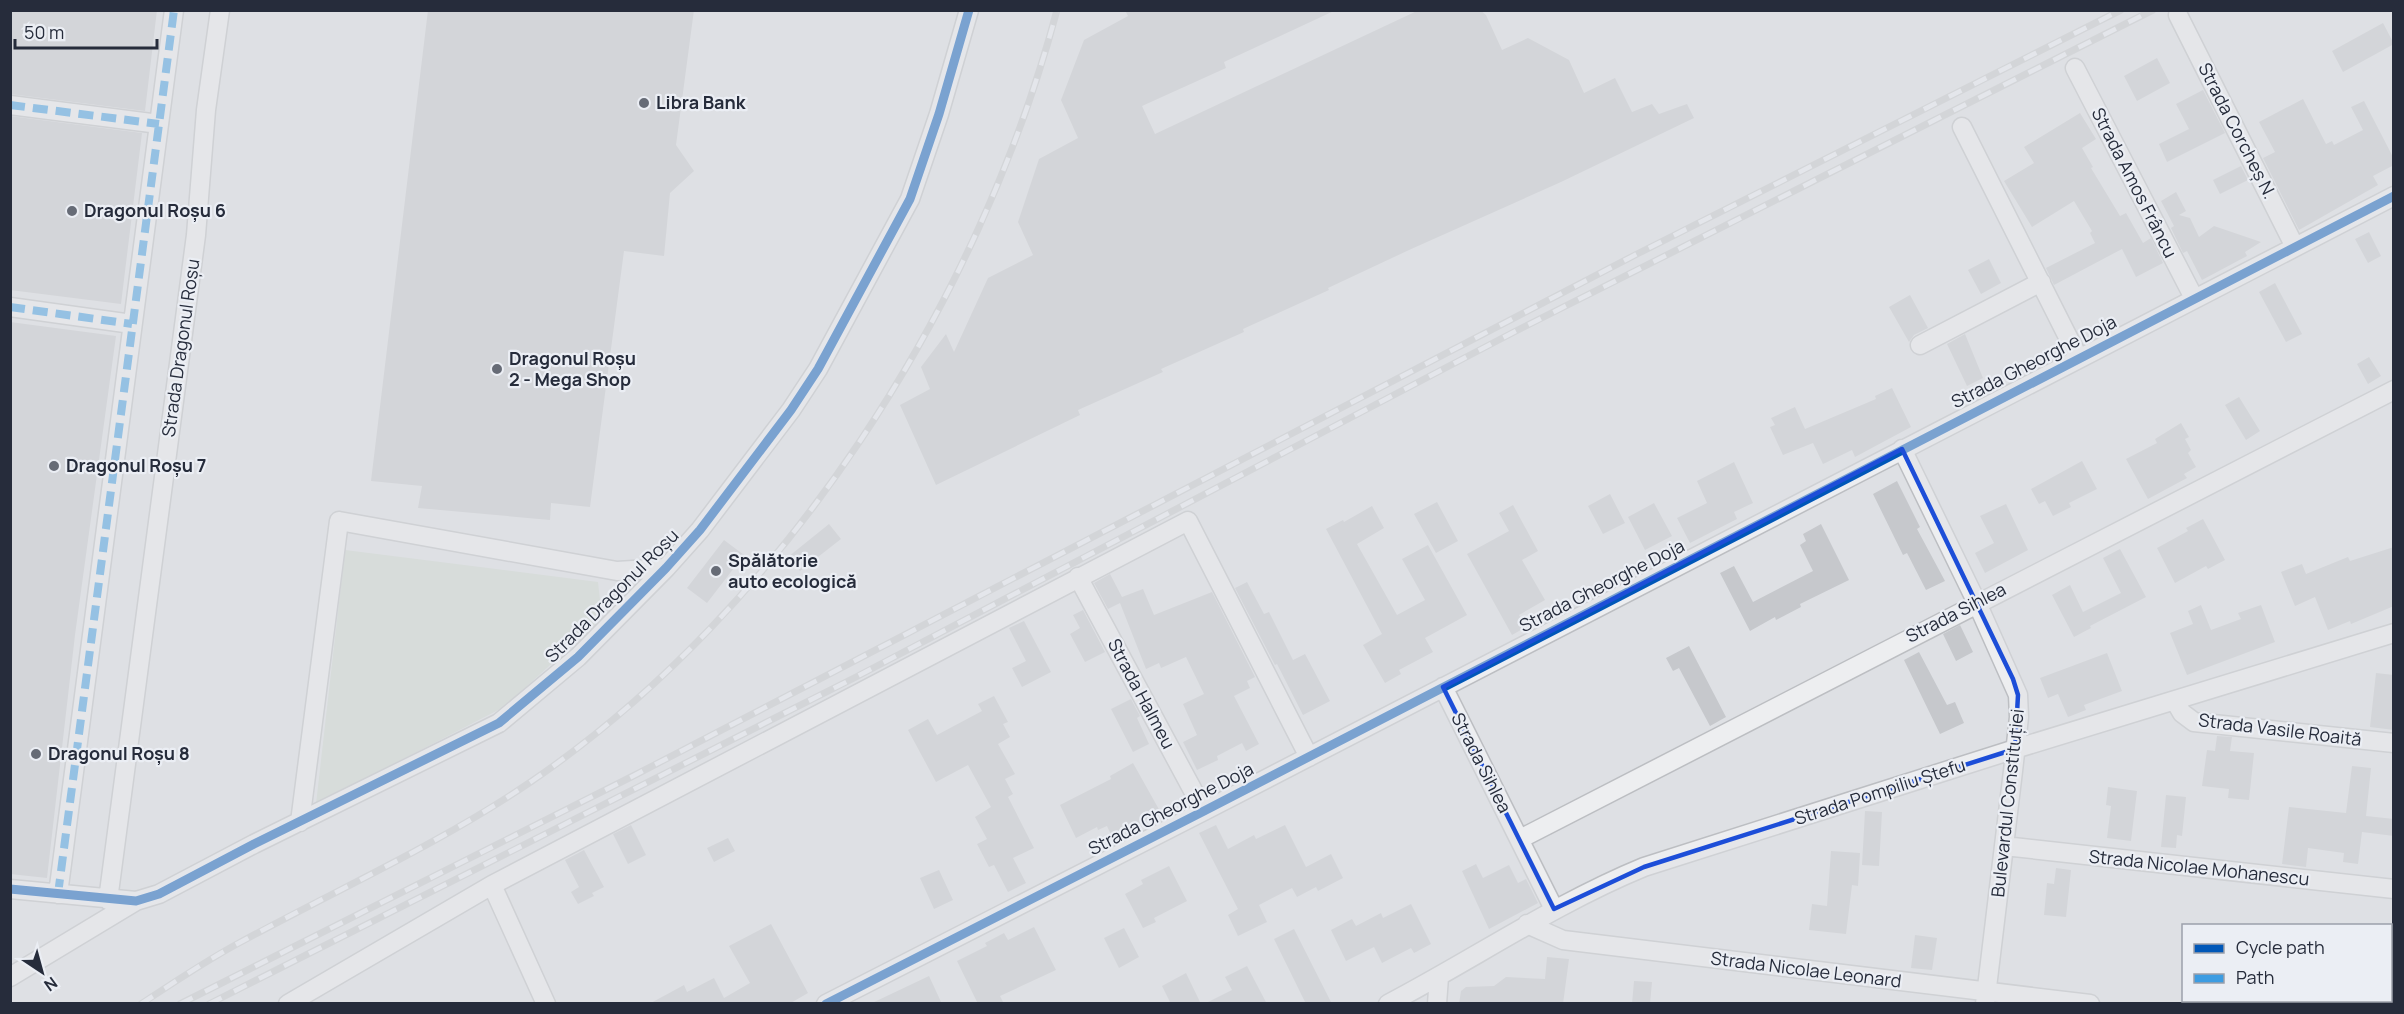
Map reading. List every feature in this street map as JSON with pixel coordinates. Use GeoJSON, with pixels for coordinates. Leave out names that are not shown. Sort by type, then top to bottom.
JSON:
{"type":"FeatureCollection","features":[{"type":"Feature","properties":{"kind":"street"},"geometry":{"type":"LineString","coordinates":[[58,894],[174,10]]}},
{"type":"Feature","properties":{"kind":"street","name":"Strada Dragonul Roșu"},"geometry":{"type":"LineString","coordinates":[[108,900],[196,235],[206,110],[220,10]]}},
{"type":"Feature","properties":{"kind":"street","name":"Strada Dragonul Roșu"},"geometry":{"type":"LineString","coordinates":[[10,977],[136,901],[159,894],[499,723],[578,657],[666,568],[700,530],[791,410],[818,369],[910,199],[925,160],[969,10]]}},
{"type":"Feature","properties":{"kind":"street","name":"Strada Corcheș N."},"geometry":{"type":"LineString","coordinates":[[2178,15],[2295,247]]}},
{"type":"Feature","properties":{"kind":"street","name":"Strada Amos Frâncu"},"geometry":{"type":"LineString","coordinates":[[2075,68],[2194,298]]}},
{"type":"Feature","properties":{"kind":"street"},"geometry":{"type":"LineString","coordinates":[[10,105],[159,124]]}},
{"type":"Feature","properties":{"kind":"street"},"geometry":{"type":"LineString","coordinates":[[1962,127],[2078,357]]}},
{"type":"Feature","properties":{"kind":"street","name":"Strada Gheorghe Doja"},"geometry":{"type":"LineString","coordinates":[[826,1004],[2394,196]]}},
{"type":"Feature","properties":{"kind":"street"},"geometry":{"type":"LineString","coordinates":[[1920,345],[2041,282]]}},
{"type":"Feature","properties":{"kind":"street"},"geometry":{"type":"LineString","coordinates":[[10,307],[132,324]]}},
{"type":"Feature","properties":{"kind":"street","name":"Strada Sihlea"},"geometry":{"type":"LineString","coordinates":[[1520,839],[2394,390]]}},
{"type":"Feature","properties":{"kind":"street","name":"Bulevardul Constituției"},"geometry":{"type":"LineString","coordinates":[[1902,449],[1977,603],[2018,696],[2019,717],[1986,998]]}},
{"type":"Feature","properties":{"kind":"street","name":"Strada Dragonul Roșu"},"geometry":{"type":"LineString","coordinates":[[300,822],[339,521],[617,571],[666,568]]}},
{"type":"Feature","properties":{"kind":"street"},"geometry":{"type":"LineString","coordinates":[[288,1004],[492,885],[1188,521],[1308,757]]}},
{"type":"Feature","properties":{"kind":"street","name":"Strada Halmeu"},"geometry":{"type":"LineString","coordinates":[[1078,577],[1204,811]]}},
{"type":"Feature","properties":{"kind":"street","name":"Strada Pompiliu Ștefu"},"geometry":{"type":"LineString","coordinates":[[1388,1004],[1439,977],[1554,909],[1597,886],[1644,867],[2015,749],[2394,633]]}},
{"type":"Feature","properties":{"kind":"street","name":"Strada Sihlea"},"geometry":{"type":"LineString","coordinates":[[1443,687],[1554,909]]}},
{"type":"Feature","properties":{"kind":"street","name":"Strada Vasile Roaită"},"geometry":{"type":"LineString","coordinates":[[2175,701],[2182,713],[2194,722],[2394,743]]}},
{"type":"Feature","properties":{"kind":"street","name":"Strada Nicolae Mohanescu"},"geometry":{"type":"LineString","coordinates":[[2004,846],[2394,889]]}},
{"type":"Feature","properties":{"kind":"street"},"geometry":{"type":"LineString","coordinates":[[492,885],[546,1004]]}},
{"type":"Feature","properties":{"kind":"street","name":"Strada Dragonul Roșu"},"geometry":{"type":"LineString","coordinates":[[10,889],[136,901]]}},
{"type":"Feature","properties":{"kind":"street","name":"Strada Nicolae Leonard"},"geometry":{"type":"LineString","coordinates":[[1527,924],[1563,940],[1986,998],[2090,1004]]}},
{"type":"Feature","properties":{"kind":"street"},"geometry":{"type":"LineString","coordinates":[[1437,1004],[1439,977]]}},
{"type":"Feature","properties":{"kind":"highlighted area"},"geometry":{"type":"Polygon","coordinates":[[[1902,449],[2013,679],[2018,695],[2015,749],[1644,867],[1554,909],[1443,687],[1902,449]]]}},
{"type":"Feature","properties":{"kind":"shaded area"},"geometry":{"type":"Polygon","coordinates":[[[345,550],[598,582],[602,618],[504,707],[316,804],[345,550]]]}},
{"type":"Feature","properties":{"kind":"building"},"geometry":{"type":"Polygon","coordinates":[[[10,10],[157,10],[145,111],[10,94],[10,10]]]}},
{"type":"Feature","properties":{"kind":"building","name":"Dragonul Roșu 2 - Mega Shop"},"geometry":{"type":"Polygon","coordinates":[[[428,10],[694,10],[676,145],[694,171],[670,193],[664,256],[624,251],[590,507],[551,503],[550,520],[418,508],[422,486],[371,481],[428,10]]]}},
{"type":"Feature","properties":{"kind":"building"},"geometry":{"type":"Polygon","coordinates":[[[1125,10],[1336,10],[1224,62],[1226,68],[1142,106],[1155,134],[1419,10],[1480,10],[1486,15],[1502,50],[1528,38],[1569,60],[1584,93],[1615,78],[1632,112],[1652,104],[1659,114],[1687,104],[1694,118],[1243,329],[1244,332],[1161,369],[1163,372],[1078,410],[1080,415],[936,485],[900,405],[930,389],[921,367],[946,334],[954,352],[988,278],[1033,255],[1018,222],[1039,159],[1078,138],[1061,100],[1084,40],[1128,16],[1125,10]]]}},
{"type":"Feature","properties":{"kind":"building"},"geometry":{"type":"Polygon","coordinates":[[[2383,23],[2394,44],[2343,72],[2332,51],[2383,23]]]}},
{"type":"Feature","properties":{"kind":"building"},"geometry":{"type":"Polygon","coordinates":[[[2157,58],[2170,83],[2137,101],[2124,76],[2157,58]]]}},
{"type":"Feature","properties":{"kind":"building"},"geometry":{"type":"Polygon","coordinates":[[[2203,90],[2225,133],[2167,162],[2159,144],[2189,129],[2176,104],[2203,90]]]}},
{"type":"Feature","properties":{"kind":"building"},"geometry":{"type":"Polygon","coordinates":[[[2303,99],[2326,144],[2332,141],[2334,145],[2363,130],[2351,107],[2364,101],[2394,159],[2394,165],[2373,176],[2378,185],[2299,230],[2263,158],[2275,152],[2259,122],[2303,99]]]}},
{"type":"Feature","properties":{"kind":"building"},"geometry":{"type":"Polygon","coordinates":[[[2080,113],[2096,139],[2082,148],[2093,167],[2091,168],[2120,216],[2126,213],[2143,243],[2151,238],[2163,263],[2136,277],[2122,249],[2054,285],[2046,268],[2095,243],[2090,233],[2092,231],[2074,201],[2032,227],[2004,181],[2034,163],[2024,147],[2080,113]]]}},
{"type":"Feature","properties":{"kind":"building","name":"Dragonul Roșu 6"},"geometry":{"type":"Polygon","coordinates":[[[10,116],[142,133],[121,304],[10,290],[10,116]]]}},
{"type":"Feature","properties":{"kind":"building"},"geometry":{"type":"Polygon","coordinates":[[[2241,166],[2248,180],[2220,194],[2213,180],[2241,166]]]}},
{"type":"Feature","properties":{"kind":"building"},"geometry":{"type":"Polygon","coordinates":[[[2176,192],[2186,211],[2179,215],[2190,218],[2199,237],[2214,226],[2261,242],[2245,252],[2247,256],[2202,280],[2187,251],[2183,253],[2171,228],[2174,226],[2161,201],[2176,192]]]}},
{"type":"Feature","properties":{"kind":"building"},"geometry":{"type":"Polygon","coordinates":[[[2369,232],[2381,256],[2368,263],[2355,239],[2369,232]]]}},
{"type":"Feature","properties":{"kind":"building"},"geometry":{"type":"Polygon","coordinates":[[[1989,259],[2001,283],[1981,294],[1968,270],[1989,259]]]}},
{"type":"Feature","properties":{"kind":"building"},"geometry":{"type":"Polygon","coordinates":[[[2275,283],[2302,334],[2286,342],[2259,292],[2275,283]]]}},
{"type":"Feature","properties":{"kind":"building"},"geometry":{"type":"Polygon","coordinates":[[[1910,295],[1928,328],[1914,335],[1909,342],[1889,307],[1910,295]]]}},
{"type":"Feature","properties":{"kind":"building","name":"Dragonul Roșu 7"},"geometry":{"type":"Polygon","coordinates":[[[10,322],[116,336],[75,635],[47,878],[10,874],[10,322]]]}},
{"type":"Feature","properties":{"kind":"building"},"geometry":{"type":"Polygon","coordinates":[[[1965,334],[1983,378],[1967,386],[1947,344],[1965,334]]]}},
{"type":"Feature","properties":{"kind":"building"},"geometry":{"type":"Polygon","coordinates":[[[2369,357],[2381,376],[2368,384],[2357,364],[2369,357]]]}},
{"type":"Feature","properties":{"kind":"building"},"geometry":{"type":"Polygon","coordinates":[[[1892,388],[1911,427],[1855,457],[1852,450],[1823,464],[1813,443],[1783,455],[1770,427],[1775,425],[1771,418],[1795,407],[1805,429],[1876,399],[1875,396],[1892,388]]]}},
{"type":"Feature","properties":{"kind":"building"},"geometry":{"type":"Polygon","coordinates":[[[2239,397],[2260,431],[2246,440],[2225,405],[2239,397]]]}},
{"type":"Feature","properties":{"kind":"building"},"geometry":{"type":"Polygon","coordinates":[[[2181,423],[2189,437],[2185,439],[2191,450],[2188,453],[2196,467],[2184,474],[2187,478],[2148,499],[2126,459],[2157,443],[2155,439],[2181,423]]]}},
{"type":"Feature","properties":{"kind":"building"},"geometry":{"type":"Polygon","coordinates":[[[2082,461],[2097,489],[2069,503],[2071,507],[2053,516],[2045,501],[2039,504],[2031,489],[2082,461]]]}},
{"type":"Feature","properties":{"kind":"building"},"geometry":{"type":"Polygon","coordinates":[[[1734,462],[1753,503],[1734,512],[1737,519],[1690,543],[1677,518],[1707,503],[1697,481],[1734,462]]]}},
{"type":"Feature","properties":{"kind":"building"},"geometry":{"type":"Polygon","coordinates":[[[1897,481],[1920,527],[1917,529],[1945,581],[1926,590],[1907,553],[1903,555],[1873,494],[1897,481]]]}},
{"type":"Feature","properties":{"kind":"building"},"geometry":{"type":"Polygon","coordinates":[[[1610,494],[1625,523],[1603,534],[1588,506],[1610,494]]]}},
{"type":"Feature","properties":{"kind":"building"},"geometry":{"type":"Polygon","coordinates":[[[1437,502],[1458,541],[1436,553],[1414,514],[1437,502]]]}},
{"type":"Feature","properties":{"kind":"building"},"geometry":{"type":"Polygon","coordinates":[[[1654,503],[1672,536],[1645,550],[1628,517],[1654,503]]]}},
{"type":"Feature","properties":{"kind":"building"},"geometry":{"type":"Polygon","coordinates":[[[2006,504],[2028,550],[1985,573],[1975,553],[1994,543],[1980,516],[2006,504]]]}},
{"type":"Feature","properties":{"kind":"building"},"geometry":{"type":"Polygon","coordinates":[[[1513,505],[1538,551],[1522,560],[1545,600],[1519,615],[1526,627],[1512,635],[1467,554],[1509,531],[1499,513],[1513,505]]]}},
{"type":"Feature","properties":{"kind":"building"},"geometry":{"type":"Polygon","coordinates":[[[1372,506],[1384,528],[1357,544],[1397,615],[1425,600],[1402,559],[1428,545],[1467,615],[1425,638],[1433,652],[1399,670],[1401,674],[1385,683],[1363,645],[1382,634],[1326,529],[1372,506]]]}},
{"type":"Feature","properties":{"kind":"building"},"geometry":{"type":"Polygon","coordinates":[[[2203,519],[2225,560],[2208,569],[2206,566],[2175,583],[2157,548],[2188,531],[2186,528],[2203,519]]]}},
{"type":"Feature","properties":{"kind":"building"},"geometry":{"type":"Polygon","coordinates":[[[829,524],[841,539],[800,571],[788,557],[829,524]]]}},
{"type":"Feature","properties":{"kind":"building"},"geometry":{"type":"Polygon","coordinates":[[[1821,524],[1849,580],[1800,604],[1801,607],[1776,620],[1775,617],[1750,631],[1720,573],[1734,566],[1753,602],[1813,571],[1800,545],[1806,541],[1803,534],[1821,524]]]}},
{"type":"Feature","properties":{"kind":"building","name":"Spălătorie auto ecologică"},"geometry":{"type":"Polygon","coordinates":[[[724,540],[744,555],[707,603],[687,588],[724,540]]]}},
{"type":"Feature","properties":{"kind":"building"},"geometry":{"type":"Polygon","coordinates":[[[2394,547],[2394,606],[2351,624],[2350,621],[2328,630],[2315,597],[2295,606],[2281,572],[2302,564],[2306,574],[2348,557],[2350,561],[2394,547]]]}},
{"type":"Feature","properties":{"kind":"building"},"geometry":{"type":"Polygon","coordinates":[[[2120,549],[2146,597],[2090,626],[2091,628],[2074,637],[2052,595],[2070,585],[2083,612],[2121,593],[2103,558],[2120,549]]]}},
{"type":"Feature","properties":{"kind":"building"},"geometry":{"type":"Polygon","coordinates":[[[1110,574],[1122,597],[1143,589],[1154,615],[1212,592],[1255,677],[1247,681],[1250,688],[1234,696],[1259,744],[1246,751],[1242,743],[1217,756],[1218,760],[1197,770],[1183,742],[1197,735],[1183,704],[1204,694],[1186,657],[1161,668],[1159,663],[1146,669],[1120,603],[1108,609],[1094,583],[1110,574]]]}},
{"type":"Feature","properties":{"kind":"building"},"geometry":{"type":"Polygon","coordinates":[[[1247,582],[1264,614],[1269,612],[1293,660],[1305,654],[1330,701],[1303,715],[1235,588],[1247,582]]]}},
{"type":"Feature","properties":{"kind":"building"},"geometry":{"type":"Polygon","coordinates":[[[2201,605],[2211,630],[2241,619],[2238,613],[2261,605],[2275,642],[2187,675],[2170,633],[2193,624],[2188,611],[2201,605]]]}},
{"type":"Feature","properties":{"kind":"building"},"geometry":{"type":"Polygon","coordinates":[[[1083,610],[1105,652],[1085,662],[1070,634],[1080,628],[1073,615],[1083,610]]]}},
{"type":"Feature","properties":{"kind":"building"},"geometry":{"type":"Polygon","coordinates":[[[1024,621],[1051,672],[1022,687],[1012,668],[1026,661],[1009,628],[1024,621]]]}},
{"type":"Feature","properties":{"kind":"building"},"geometry":{"type":"Polygon","coordinates":[[[1960,625],[1973,652],[1956,661],[1943,634],[1960,625]]]}},
{"type":"Feature","properties":{"kind":"building"},"geometry":{"type":"Polygon","coordinates":[[[1689,646],[1726,717],[1710,726],[1679,668],[1673,671],[1666,658],[1689,646]]]}},
{"type":"Feature","properties":{"kind":"building"},"geometry":{"type":"Polygon","coordinates":[[[1919,652],[1947,705],[1955,702],[1964,723],[1940,734],[1904,660],[1919,652]]]}},
{"type":"Feature","properties":{"kind":"building"},"geometry":{"type":"Polygon","coordinates":[[[2107,653],[2122,691],[2084,705],[2086,710],[2068,717],[2058,694],[2048,698],[2040,678],[2107,653]]]}},
{"type":"Feature","properties":{"kind":"building"},"geometry":{"type":"Polygon","coordinates":[[[2376,673],[2394,675],[2394,730],[2370,727],[2376,673]]]}},
{"type":"Feature","properties":{"kind":"building"},"geometry":{"type":"Polygon","coordinates":[[[994,696],[1008,722],[1003,724],[1010,737],[998,744],[1015,774],[1005,779],[1013,794],[1008,797],[1034,848],[1013,858],[1026,883],[1008,892],[994,865],[989,867],[977,844],[987,839],[975,817],[991,807],[968,765],[936,782],[908,730],[928,719],[937,735],[982,711],[978,704],[994,696]]]}},
{"type":"Feature","properties":{"kind":"building"},"geometry":{"type":"Polygon","coordinates":[[[1131,699],[1140,716],[1137,718],[1149,744],[1133,752],[1111,709],[1131,699]]]}},
{"type":"Feature","properties":{"kind":"building"},"geometry":{"type":"Polygon","coordinates":[[[2217,736],[2232,737],[2230,751],[2254,753],[2249,800],[2228,798],[2229,789],[2202,786],[2207,750],[2215,751],[2217,736]]]}},
{"type":"Feature","properties":{"kind":"building"},"geometry":{"type":"Polygon","coordinates":[[[1133,763],[1161,813],[1112,837],[1107,826],[1098,830],[1097,827],[1076,838],[1060,805],[1111,779],[1110,776],[1133,763]]]}},
{"type":"Feature","properties":{"kind":"building"},"geometry":{"type":"Polygon","coordinates":[[[2352,766],[2371,768],[2366,816],[2394,819],[2394,836],[2362,832],[2358,864],[2343,862],[2344,853],[2308,848],[2306,867],[2282,864],[2289,807],[2346,813],[2352,766]]]}},
{"type":"Feature","properties":{"kind":"building"},"geometry":{"type":"Polygon","coordinates":[[[2108,787],[2137,791],[2131,841],[2107,838],[2111,806],[2106,805],[2108,787]]]}},
{"type":"Feature","properties":{"kind":"building"},"geometry":{"type":"Polygon","coordinates":[[[2166,795],[2186,797],[2182,836],[2177,835],[2176,848],[2161,847],[2166,795]]]}},
{"type":"Feature","properties":{"kind":"building"},"geometry":{"type":"Polygon","coordinates":[[[1865,811],[1882,812],[1879,866],[1862,865],[1865,811]]]}},
{"type":"Feature","properties":{"kind":"building"},"geometry":{"type":"Polygon","coordinates":[[[631,825],[646,855],[628,864],[613,834],[631,825]]]}},
{"type":"Feature","properties":{"kind":"building"},"geometry":{"type":"Polygon","coordinates":[[[1216,825],[1228,849],[1254,835],[1256,839],[1285,825],[1306,867],[1331,854],[1343,878],[1318,891],[1316,887],[1297,897],[1292,888],[1259,905],[1267,922],[1238,936],[1228,915],[1238,909],[1199,833],[1216,825]]]}},
{"type":"Feature","properties":{"kind":"building"},"geometry":{"type":"Polygon","coordinates":[[[728,838],[735,851],[714,862],[707,848],[728,838]]]}},
{"type":"Feature","properties":{"kind":"building"},"geometry":{"type":"Polygon","coordinates":[[[584,850],[604,887],[592,893],[594,896],[578,904],[571,892],[579,887],[565,860],[584,850]]]}},
{"type":"Feature","properties":{"kind":"building"},"geometry":{"type":"Polygon","coordinates":[[[1831,851],[1860,853],[1858,886],[1852,885],[1846,934],[1809,930],[1812,904],[1827,906],[1831,851]]]}},
{"type":"Feature","properties":{"kind":"building"},"geometry":{"type":"Polygon","coordinates":[[[1476,864],[1483,878],[1509,865],[1518,883],[1526,879],[1538,903],[1489,929],[1462,871],[1476,864]]]}},
{"type":"Feature","properties":{"kind":"building"},"geometry":{"type":"Polygon","coordinates":[[[1169,866],[1187,901],[1154,918],[1156,922],[1143,928],[1125,894],[1143,884],[1141,880],[1169,866]]]}},
{"type":"Feature","properties":{"kind":"building"},"geometry":{"type":"Polygon","coordinates":[[[2056,868],[2071,870],[2066,917],[2044,915],[2047,883],[2054,884],[2056,868]]]}},
{"type":"Feature","properties":{"kind":"building"},"geometry":{"type":"Polygon","coordinates":[[[939,870],[953,900],[934,909],[920,878],[939,870]]]}},
{"type":"Feature","properties":{"kind":"building"},"geometry":{"type":"Polygon","coordinates":[[[1411,904],[1431,944],[1414,953],[1411,948],[1382,963],[1374,947],[1346,961],[1331,930],[1352,919],[1356,926],[1381,913],[1383,918],[1411,904]]]}},
{"type":"Feature","properties":{"kind":"building"},"geometry":{"type":"Polygon","coordinates":[[[771,924],[808,993],[789,1004],[649,1004],[684,985],[687,992],[714,978],[724,998],[750,983],[729,946],[771,924]]]}},
{"type":"Feature","properties":{"kind":"building"},"geometry":{"type":"Polygon","coordinates":[[[1034,927],[1056,970],[1000,996],[1004,1004],[978,1004],[957,961],[987,946],[985,943],[1004,933],[1008,940],[1034,927]]]}},
{"type":"Feature","properties":{"kind":"building"},"geometry":{"type":"Polygon","coordinates":[[[1124,928],[1139,957],[1119,968],[1104,938],[1124,928]]]}},
{"type":"Feature","properties":{"kind":"building"},"geometry":{"type":"Polygon","coordinates":[[[1294,929],[1332,1004],[1306,1004],[1274,939],[1294,929]]]}},
{"type":"Feature","properties":{"kind":"building"},"geometry":{"type":"Polygon","coordinates":[[[1915,935],[1937,938],[1932,970],[1911,968],[1915,935]]]}},
{"type":"Feature","properties":{"kind":"building"},"geometry":{"type":"Polygon","coordinates":[[[1547,957],[1569,959],[1563,1004],[1459,1004],[1461,991],[1466,987],[1494,986],[1506,977],[1545,979],[1547,957]]]}},
{"type":"Feature","properties":{"kind":"building"},"geometry":{"type":"Polygon","coordinates":[[[1247,966],[1267,1004],[1204,1004],[1232,990],[1225,977],[1247,966]]]}},
{"type":"Feature","properties":{"kind":"building"},"geometry":{"type":"Polygon","coordinates":[[[1186,973],[1201,1004],[1171,1004],[1162,986],[1186,973]]]}},
{"type":"Feature","properties":{"kind":"building"},"geometry":{"type":"Polygon","coordinates":[[[929,976],[942,1004],[870,1004],[929,976]]]}},
{"type":"Feature","properties":{"kind":"building"},"geometry":{"type":"Polygon","coordinates":[[[1634,981],[1652,982],[1650,1004],[1632,1004],[1634,981]]]}},
{"type":"Feature","properties":{"kind":"railway"},"geometry":{"type":"LineString","coordinates":[[141,1004],[225,951],[460,826],[532,781],[624,710],[710,629],[789,539],[860,441],[923,338],[978,230],[1022,120],[1057,10]]}},
{"type":"Feature","properties":{"kind":"railway"},"geometry":{"type":"LineString","coordinates":[[180,1004],[637,774],[1639,253],[2121,10]]}},
{"type":"Feature","properties":{"kind":"railway"},"geometry":{"type":"LineString","coordinates":[[209,1004],[856,677],[1512,333],[2153,10]]}},
{"type":"Feature","properties":{"kind":"marked path"},"geometry":{"type":"LineString","coordinates":[[58,894],[174,10]]}},
{"type":"Feature","properties":{"kind":"marked path"},"geometry":{"type":"LineString","coordinates":[[10,105],[159,124]]}},
{"type":"Feature","properties":{"kind":"marked path"},"geometry":{"type":"LineString","coordinates":[[10,307],[132,324]]}},
{"type":"Feature","properties":{"kind":"cycle path"},"geometry":{"type":"LineString","coordinates":[[10,889],[136,901],[159,894],[254,844],[499,723],[578,657],[666,568],[700,530],[791,410],[818,369],[910,199],[939,114],[969,10]]}},
{"type":"Feature","properties":{"kind":"cycle path"},"geometry":{"type":"LineString","coordinates":[[826,1004],[2394,196]]}},
{"type":"Feature","properties":{"kind":"place","name":"Libra Bank"},"geometry":{"type":"Point","coordinates":[644,103]}},
{"type":"Feature","properties":{"kind":"place","name":"Dragonul Roșu 6"},"geometry":{"type":"Point","coordinates":[72,211]}},
{"type":"Feature","properties":{"kind":"place","name":"Dragonul Roșu 2 - Mega Shop"},"geometry":{"type":"Point","coordinates":[497,369]}},
{"type":"Feature","properties":{"kind":"place","name":"Dragonul Roșu 7"},"geometry":{"type":"Point","coordinates":[54,466]}},
{"type":"Feature","properties":{"kind":"place","name":"Spălătorie auto ecologică"},"geometry":{"type":"Point","coordinates":[716,571]}},
{"type":"Feature","properties":{"kind":"place","name":"Dragonul Roșu 8"},"geometry":{"type":"Point","coordinates":[36,754]}}]}
